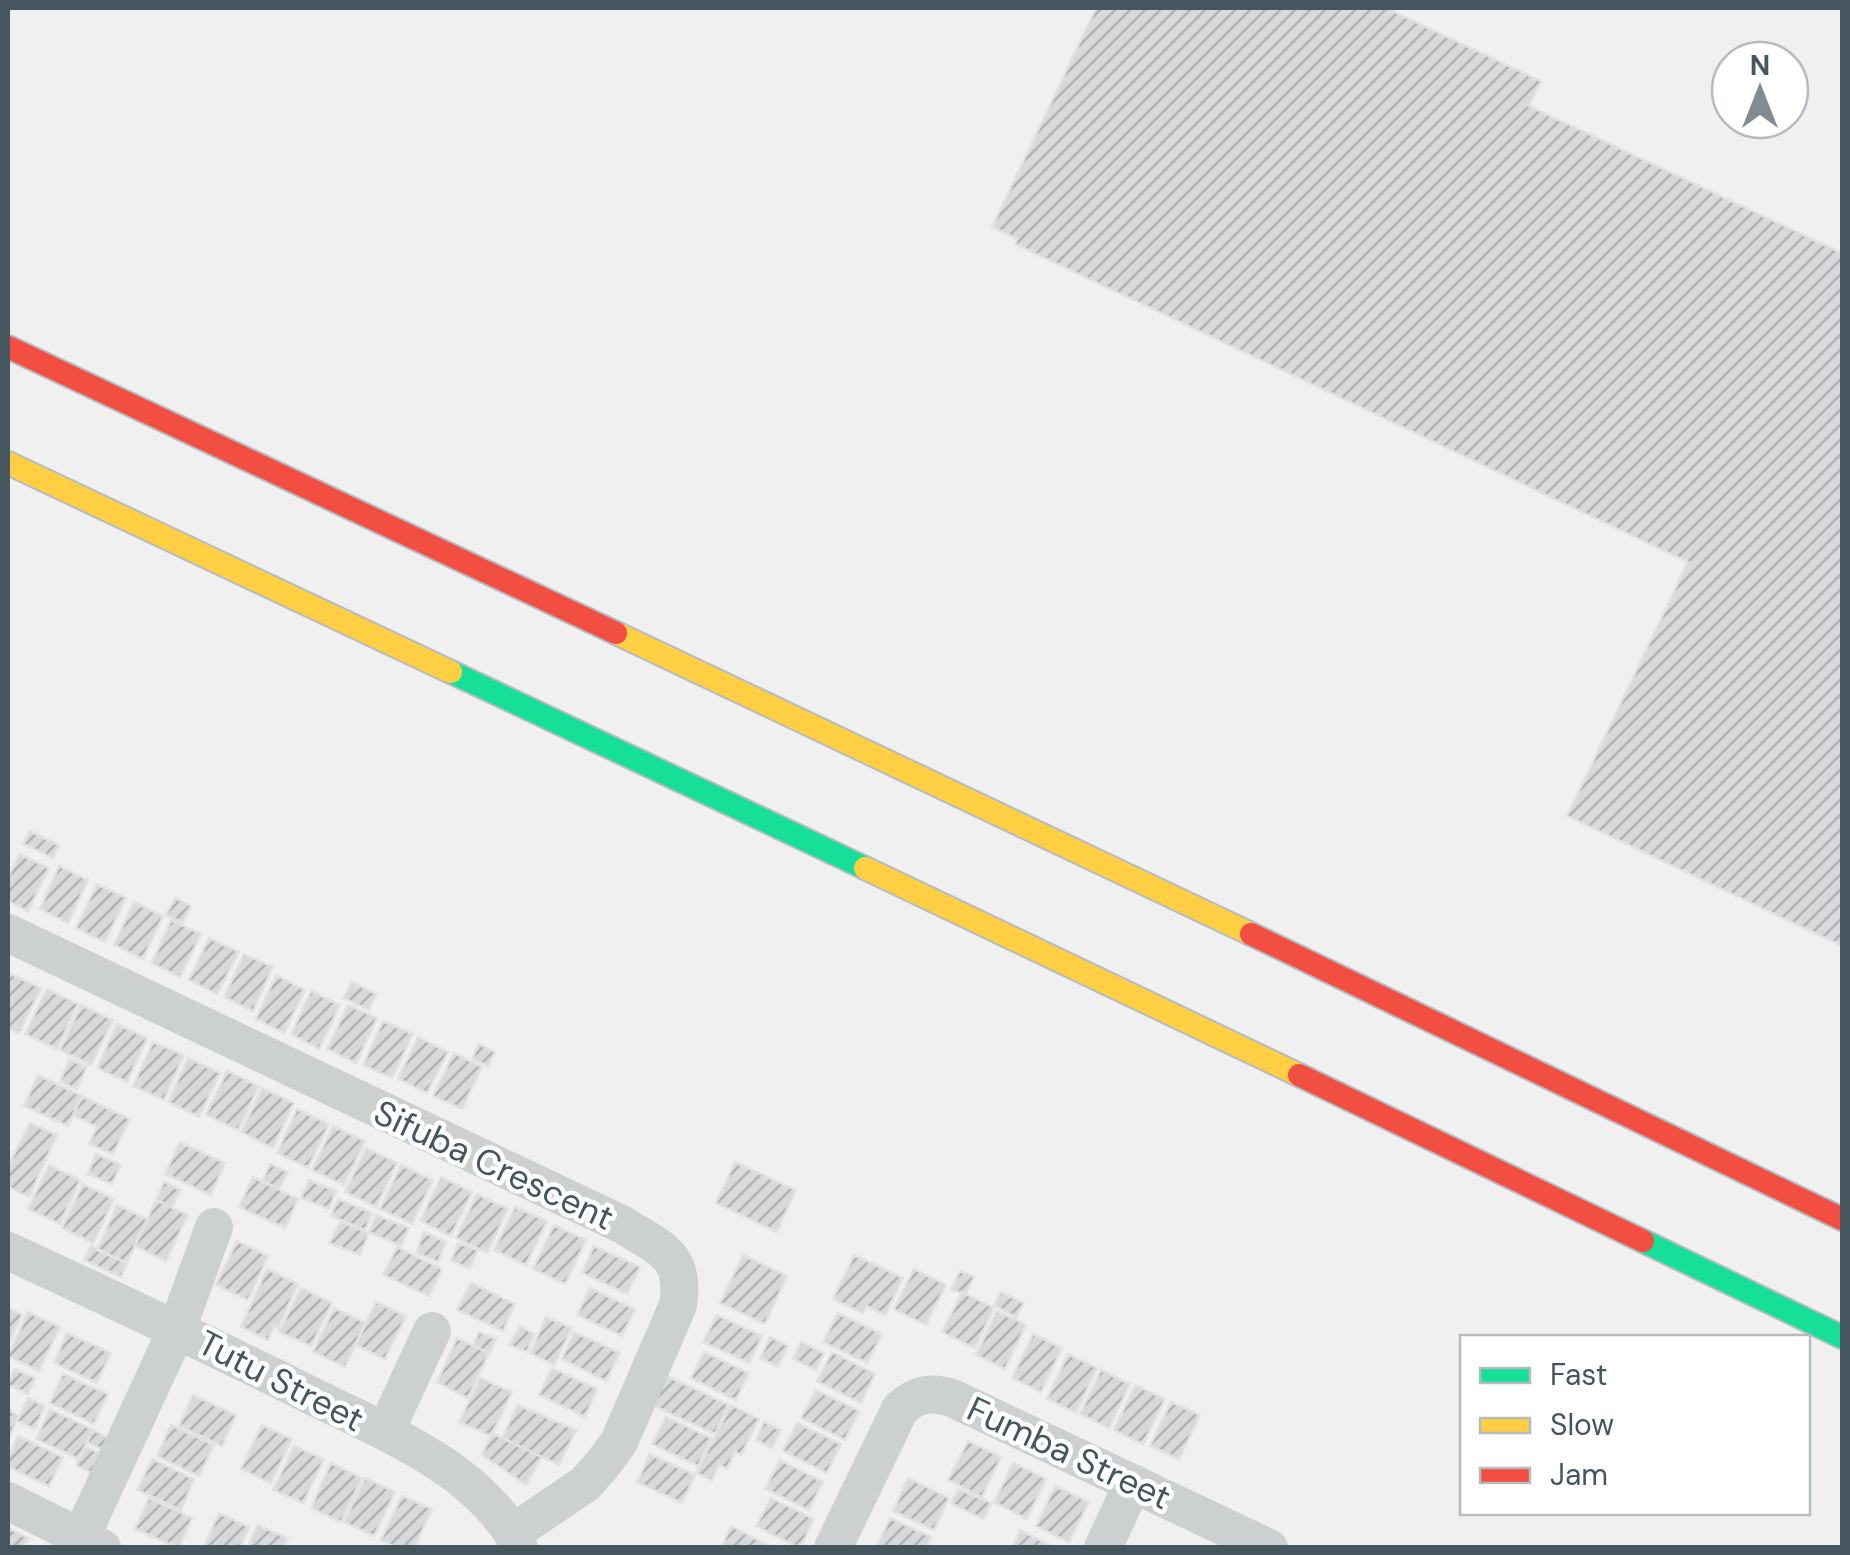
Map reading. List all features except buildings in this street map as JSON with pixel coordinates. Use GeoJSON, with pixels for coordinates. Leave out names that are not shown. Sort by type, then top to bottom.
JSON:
{"type":"FeatureCollection","features":[{"type":"Feature","properties":{"kind":"highway"},"geometry":{"type":"LineString","coordinates":[[8,347],[1094,858],[1842,1219]]}},
{"type":"Feature","properties":{"kind":"highway"},"geometry":{"type":"LineString","coordinates":[[8,463],[1050,956],[1842,1337]]}},
{"type":"Feature","properties":{"kind":"street","name":"Sifuba Crescent"},"geometry":{"type":"LineString","coordinates":[[8,933],[624,1225],[670,1255],[679,1268],[682,1285],[678,1306],[618,1442],[585,1484],[516,1540]]}},
{"type":"Feature","properties":{"kind":"street","name":"Tutu Street"},"geometry":{"type":"LineString","coordinates":[[178,1329],[214,1227]]}},
{"type":"Feature","properties":{"kind":"street","name":"Tutu Street"},"geometry":{"type":"LineString","coordinates":[[8,1251],[178,1329],[449,1468],[476,1490],[516,1540]]}},
{"type":"Feature","properties":{"kind":"street"},"geometry":{"type":"LineString","coordinates":[[8,1501],[87,1544],[178,1329]]}},
{"type":"Feature","properties":{"kind":"street","name":"Tutu Street"},"geometry":{"type":"LineString","coordinates":[[384,1432],[432,1331]]}},
{"type":"Feature","properties":{"kind":"street","name":"Fumba Street"},"geometry":{"type":"LineString","coordinates":[[833,1548],[900,1410],[908,1402],[929,1394],[952,1398],[1269,1548]]}},
{"type":"Feature","properties":{"kind":"street"},"geometry":{"type":"LineString","coordinates":[[1103,1548],[1132,1483]]}},
{"type":"Feature","properties":{"kind":"traffic: fast"},"geometry":{"type":"LineString","coordinates":[[451,672],[865,868]]}},
{"type":"Feature","properties":{"kind":"traffic: fast"},"geometry":{"type":"LineString","coordinates":[[1643,1241],[1842,1337]]}},
{"type":"Feature","properties":{"kind":"traffic: slow"},"geometry":{"type":"LineString","coordinates":[[8,463],[451,672]]}},
{"type":"Feature","properties":{"kind":"traffic: slow"},"geometry":{"type":"LineString","coordinates":[[616,633],[1251,934]]}},
{"type":"Feature","properties":{"kind":"traffic: slow"},"geometry":{"type":"LineString","coordinates":[[865,868],[1299,1075]]}},
{"type":"Feature","properties":{"kind":"traffic: jam"},"geometry":{"type":"LineString","coordinates":[[8,347],[616,633]]}},
{"type":"Feature","properties":{"kind":"traffic: jam"},"geometry":{"type":"LineString","coordinates":[[1251,934],[1842,1219]]}},
{"type":"Feature","properties":{"kind":"traffic: jam"},"geometry":{"type":"LineString","coordinates":[[1299,1075],[1643,1241]]}}]}
